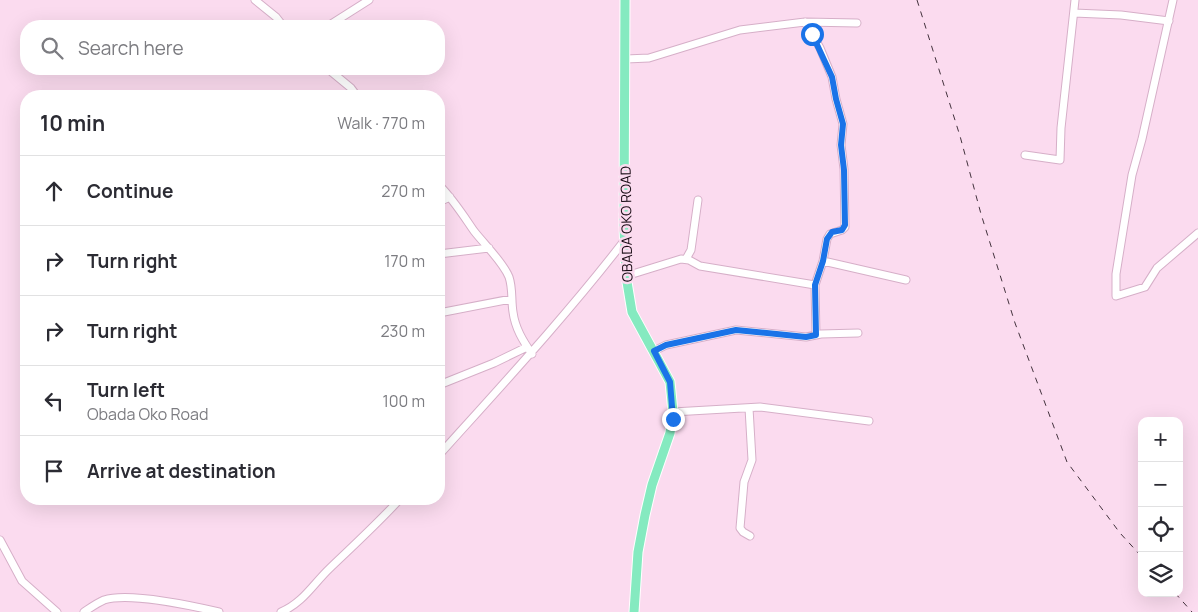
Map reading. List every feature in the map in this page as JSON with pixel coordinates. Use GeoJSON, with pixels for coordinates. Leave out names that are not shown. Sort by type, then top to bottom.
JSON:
{"type":"FeatureCollection","features":[{"type":"Feature","properties":{"kind":"main road","name":"OBADA OKO ROAD"},"geometry":{"type":"LineString","coordinates":[[625,0],[624,241],[626,276],[632,312],[670,382],[673,412],[670,433],[652,485],[643,524],[638,552],[634,612]]}},
{"type":"Feature","properties":{"kind":"street"},"geometry":{"type":"LineString","coordinates":[[255,0],[277,20]]}},
{"type":"Feature","properties":{"kind":"street"},"geometry":{"type":"LineString","coordinates":[[338,20],[370,0]]}},
{"type":"Feature","properties":{"kind":"street"},"geometry":{"type":"LineString","coordinates":[[1025,155],[1057,161],[1060,159],[1061,128],[1075,0]]}},
{"type":"Feature","properties":{"kind":"street"},"geometry":{"type":"LineString","coordinates":[[1173,0],[1142,139],[1132,175],[1116,274],[1116,296],[1145,287],[1156,268],[1198,232]]}},
{"type":"Feature","properties":{"kind":"street"},"geometry":{"type":"LineString","coordinates":[[1074,13],[1168,21]]}},
{"type":"Feature","properties":{"kind":"street"},"geometry":{"type":"LineString","coordinates":[[626,59],[649,58],[740,30],[805,22],[857,23]]}},
{"type":"Feature","properties":{"kind":"street"},"geometry":{"type":"LineString","coordinates":[[805,22],[820,48],[832,77],[843,124],[841,145],[844,170],[845,227],[842,230],[832,232],[828,236],[823,261],[815,285],[816,335]]}},
{"type":"Feature","properties":{"kind":"street"},"geometry":{"type":"LineString","coordinates":[[335,75],[352,90]]}},
{"type":"Feature","properties":{"kind":"street"},"geometry":{"type":"LineString","coordinates":[[445,192],[508,275],[512,286],[511,299],[516,326],[530,350]]}},
{"type":"Feature","properties":{"kind":"street"},"geometry":{"type":"LineString","coordinates":[[445,199],[450,197]]}},
{"type":"Feature","properties":{"kind":"street"},"geometry":{"type":"LineString","coordinates":[[686,259],[692,250],[698,200]]}},
{"type":"Feature","properties":{"kind":"street"},"geometry":{"type":"LineString","coordinates":[[445,448],[530,350],[596,278],[624,241]]}},
{"type":"Feature","properties":{"kind":"street"},"geometry":{"type":"LineString","coordinates":[[445,253],[489,248]]}},
{"type":"Feature","properties":{"kind":"street"},"geometry":{"type":"LineString","coordinates":[[626,276],[686,259],[700,266],[815,285]]}},
{"type":"Feature","properties":{"kind":"street"},"geometry":{"type":"LineString","coordinates":[[823,261],[906,280]]}},
{"type":"Feature","properties":{"kind":"street"},"geometry":{"type":"LineString","coordinates":[[445,312],[511,299]]}},
{"type":"Feature","properties":{"kind":"street"},"geometry":{"type":"LineString","coordinates":[[654,351],[666,345],[736,330],[806,337],[858,333]]}},
{"type":"Feature","properties":{"kind":"street"},"geometry":{"type":"LineString","coordinates":[[445,383],[530,350]]}},
{"type":"Feature","properties":{"kind":"street"},"geometry":{"type":"LineString","coordinates":[[673,412],[760,407],[869,421]]}},
{"type":"Feature","properties":{"kind":"street"},"geometry":{"type":"LineString","coordinates":[[749,408],[752,460],[744,482],[740,528],[742,532],[750,536]]}},
{"type":"Feature","properties":{"kind":"street"},"geometry":{"type":"LineString","coordinates":[[281,612],[305,597],[328,569],[395,505]]}},
{"type":"Feature","properties":{"kind":"street"},"geometry":{"type":"LineString","coordinates":[[0,540],[22,581],[57,612]]}},
{"type":"Feature","properties":{"kind":"street"},"geometry":{"type":"LineString","coordinates":[[84,612],[104,600],[129,598],[192,606],[219,612]]}},
{"type":"Feature","properties":{"kind":"railway"},"geometry":{"type":"LineString","coordinates":[[917,0],[960,136],[981,214],[1015,323],[1067,462],[1120,533],[1138,553]]}},
{"type":"Feature","properties":{"kind":"railway"},"geometry":{"type":"LineString","coordinates":[[1179,597],[1192,612]]}},
{"type":"Feature","properties":{"kind":"route"},"geometry":{"type":"LineString","coordinates":[[673,419],[670,382],[654,351],[666,345],[736,330],[806,337],[816,335],[815,285],[823,261],[827,239],[832,232],[844,229],[845,225],[844,170],[841,145],[843,124],[832,77],[812,34]]}}]}
